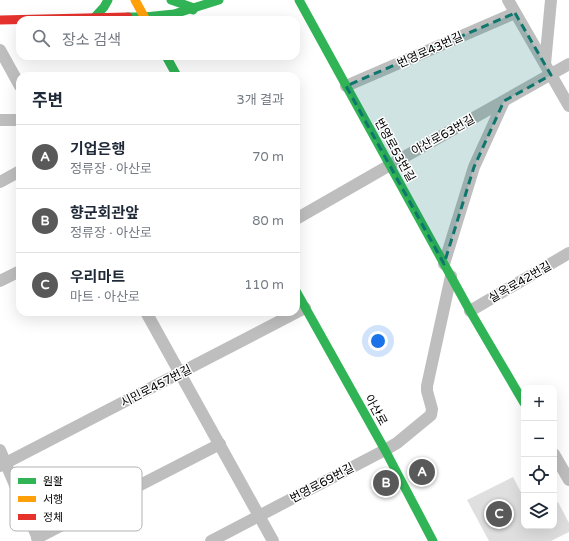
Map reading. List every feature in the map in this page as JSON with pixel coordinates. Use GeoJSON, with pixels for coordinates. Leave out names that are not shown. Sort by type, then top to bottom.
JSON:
{"type":"FeatureCollection","features":[{"type":"Feature","properties":{"kind":"street"},"geometry":{"type":"LineString","coordinates":[[95,16],[104,7],[108,0]]}},
{"type":"Feature","properties":{"kind":"street"},"geometry":{"type":"LineString","coordinates":[[135,0],[143,16]]}},
{"type":"Feature","properties":{"kind":"street"},"geometry":{"type":"LineString","coordinates":[[171,0],[194,8]]}},
{"type":"Feature","properties":{"kind":"street"},"geometry":{"type":"LineString","coordinates":[[162,16],[174,14],[219,0]]}},
{"type":"Feature","properties":{"kind":"street","name":"번영로53번길"},"geometry":{"type":"LineString","coordinates":[[299,0],[470,311],[521,398]]}},
{"type":"Feature","properties":{"kind":"street"},"geometry":{"type":"LineString","coordinates":[[508,0],[569,106]]}},
{"type":"Feature","properties":{"kind":"street"},"geometry":{"type":"LineString","coordinates":[[544,64],[551,0]]}},
{"type":"Feature","properties":{"kind":"street"},"geometry":{"type":"LineString","coordinates":[[191,16],[194,8]]}},
{"type":"Feature","properties":{"kind":"street","name":"번영로43번길"},"geometry":{"type":"LineString","coordinates":[[346,86],[515,13]]}},
{"type":"Feature","properties":{"kind":"street"},"geometry":{"type":"LineString","coordinates":[[0,20],[16,20]]}},
{"type":"Feature","properties":{"kind":"street"},"geometry":{"type":"LineString","coordinates":[[0,50],[16,79]]}},
{"type":"Feature","properties":{"kind":"street"},"geometry":{"type":"LineString","coordinates":[[168,60],[175,72]]}},
{"type":"Feature","properties":{"kind":"street"},"geometry":{"type":"LineString","coordinates":[[176,72],[178,62]]}},
{"type":"Feature","properties":{"kind":"street","name":"아산로63번길"},"geometry":{"type":"LineString","coordinates":[[300,217],[569,64]]}},
{"type":"Feature","properties":{"kind":"street"},"geometry":{"type":"LineString","coordinates":[[444,264],[474,167],[504,101]]}},
{"type":"Feature","properties":{"kind":"street"},"geometry":{"type":"LineString","coordinates":[[0,120],[16,120]]}},
{"type":"Feature","properties":{"kind":"street"},"geometry":{"type":"LineString","coordinates":[[0,182],[16,173]]}},
{"type":"Feature","properties":{"kind":"street","name":"실옥로42번길"},"geometry":{"type":"LineString","coordinates":[[470,311],[569,253]]}},
{"type":"Feature","properties":{"kind":"street"},"geometry":{"type":"LineString","coordinates":[[0,281],[16,273]]}},
{"type":"Feature","properties":{"kind":"street","name":"번영로69번길"},"geometry":{"type":"LineString","coordinates":[[211,541],[385,450],[431,415],[432,409],[427,386],[451,276]]}},
{"type":"Feature","properties":{"kind":"street","name":"아산로"},"geometry":{"type":"LineString","coordinates":[[300,298],[385,450],[433,541]]}},
{"type":"Feature","properties":{"kind":"street","name":"시민로457번길"},"geometry":{"type":"LineString","coordinates":[[300,311],[306,308]]}},
{"type":"Feature","properties":{"kind":"street"},"geometry":{"type":"LineString","coordinates":[[148,316],[273,541]]}},
{"type":"Feature","properties":{"kind":"street","name":"시민로457번길"},"geometry":{"type":"LineString","coordinates":[[3,465],[290,316]]}},
{"type":"Feature","properties":{"kind":"street"},"geometry":{"type":"LineString","coordinates":[[142,485],[220,444]]}},
{"type":"Feature","properties":{"kind":"street"},"geometry":{"type":"LineString","coordinates":[[0,450],[3,465],[10,480]]}},
{"type":"Feature","properties":{"kind":"street"},"geometry":{"type":"LineString","coordinates":[[556,457],[569,480]]}},
{"type":"Feature","properties":{"kind":"street"},"geometry":{"type":"LineString","coordinates":[[38,539],[53,531]]}},
{"type":"Feature","properties":{"kind":"highlighted area"},"geometry":{"type":"Polygon","coordinates":[[[515,13],[551,75],[504,101],[474,167],[444,264],[346,86],[515,13]]]}},
{"type":"Feature","properties":{"kind":"building"},"geometry":{"type":"Polygon","coordinates":[[[513,477],[521,492],[521,529],[557,529],[558,502],[569,523],[569,532],[551,541],[489,541],[467,500],[513,477]]]}},
{"type":"Feature","properties":{"kind":"traffic: fast"},"geometry":{"type":"LineString","coordinates":[[96,16],[108,0]]}},
{"type":"Feature","properties":{"kind":"traffic: fast"},"geometry":{"type":"LineString","coordinates":[[171,0],[194,8],[193,10]]}},
{"type":"Feature","properties":{"kind":"traffic: fast"},"geometry":{"type":"LineString","coordinates":[[155,16],[174,14],[219,0]]}},
{"type":"Feature","properties":{"kind":"traffic: fast"},"geometry":{"type":"LineString","coordinates":[[299,0],[470,311],[521,398]]}},
{"type":"Feature","properties":{"kind":"traffic: fast"},"geometry":{"type":"LineString","coordinates":[[168,60],[175,72]]}},
{"type":"Feature","properties":{"kind":"traffic: fast"},"geometry":{"type":"LineString","coordinates":[[300,298],[385,450],[433,541]]}},
{"type":"Feature","properties":{"kind":"traffic: slow"},"geometry":{"type":"LineString","coordinates":[[135,0],[144,16]]}},
{"type":"Feature","properties":{"kind":"traffic: jam"},"geometry":{"type":"LineString","coordinates":[[0,20],[16,20]]}},
{"type":"Feature","properties":{"kind":"place","name":"기업은행"},"geometry":{"type":"Point","coordinates":[422,472]}},
{"type":"Feature","properties":{"kind":"place","name":"향군회관앞"},"geometry":{"type":"Point","coordinates":[386,483]}},
{"type":"Feature","properties":{"kind":"place","name":"우리마트"},"geometry":{"type":"Point","coordinates":[499,514]}}]}
